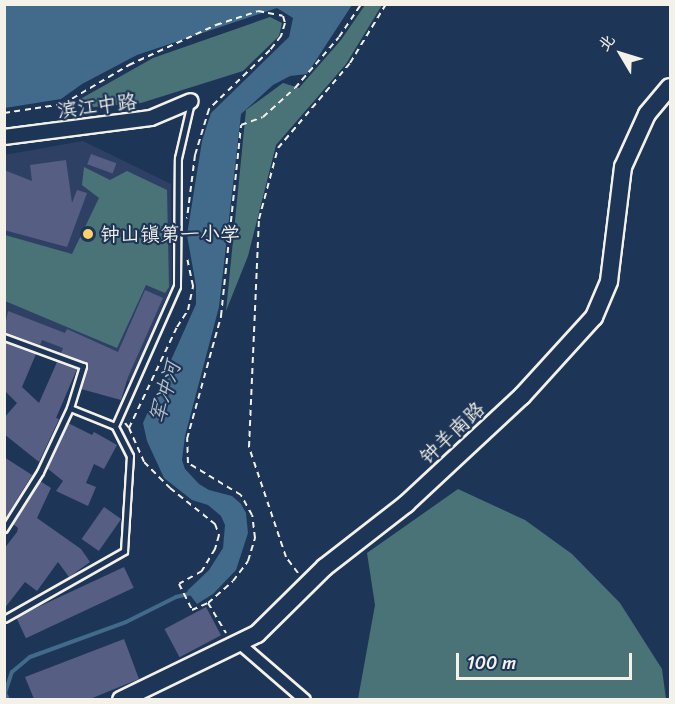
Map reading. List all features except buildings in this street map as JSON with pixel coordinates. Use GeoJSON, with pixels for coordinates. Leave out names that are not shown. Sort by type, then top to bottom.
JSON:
{"type":"FeatureCollection","features":[{"type":"Feature","properties":{"kind":"main road","name":"钟羊南路"},"geometry":{"type":"LineString","coordinates":[[121,699],[257,634],[325,567],[406,504],[522,396],[594,317],[609,281],[623,166],[647,114],[670,87]]}},
{"type":"Feature","properties":{"kind":"street","name":"滨江中路"},"geometry":{"type":"LineString","coordinates":[[4,137],[151,118],[191,101]]}},
{"type":"Feature","properties":{"kind":"street"},"geometry":{"type":"LineString","coordinates":[[236,644],[305,699]]}},
{"type":"Feature","properties":{"kind":"lane"},"geometry":{"type":"LineString","coordinates":[[115,426],[177,286],[178,158],[191,101]]}},
{"type":"Feature","properties":{"kind":"lane"},"geometry":{"type":"LineString","coordinates":[[4,337],[83,366],[70,408],[40,472],[4,529]]}},
{"type":"Feature","properties":{"kind":"lane"},"geometry":{"type":"LineString","coordinates":[[5,617],[124,551],[130,456],[115,426],[70,408]]}},
{"type":"Feature","properties":{"kind":"path"},"geometry":{"type":"LineString","coordinates":[[129,428],[144,462],[191,506],[209,516],[219,534],[215,549],[202,571],[179,584],[192,610],[208,603],[233,581],[248,561],[255,538],[252,515],[241,495],[188,463],[187,439],[221,316],[241,125],[263,117],[295,88],[339,37],[361,4]]}},
{"type":"Feature","properties":{"kind":"path"},"geometry":{"type":"LineString","coordinates":[[307,585],[286,556],[249,447],[259,219],[278,148],[350,63],[386,4]]}},
{"type":"Feature","properties":{"kind":"path"},"geometry":{"type":"LineString","coordinates":[[208,603],[236,644]]}},
{"type":"Feature","properties":{"kind":"shaded area","name":"钟山镇第一小学"},"geometry":{"type":"Polygon","coordinates":[[[83,141],[171,184],[172,284],[131,382],[5,339],[4,155],[83,141]]]}},
{"type":"Feature","properties":{"kind":"green space"},"geometry":{"type":"Polygon","coordinates":[[[365,5],[382,5],[346,64],[276,145],[248,256],[226,311],[246,110],[283,83],[299,88],[341,40],[365,5]]]}},
{"type":"Feature","properties":{"kind":"green space"},"geometry":{"type":"Polygon","coordinates":[[[270,17],[282,23],[279,36],[243,71],[141,103],[94,107],[75,102],[153,58],[270,17]]]}},
{"type":"Feature","properties":{"kind":"green space"},"geometry":{"type":"Polygon","coordinates":[[[84,167],[110,180],[127,171],[167,190],[169,287],[165,293],[146,285],[117,348],[5,301],[5,235],[72,254],[99,198],[82,185],[84,167]]]}},
{"type":"Feature","properties":{"kind":"green space"},"geometry":{"type":"Polygon","coordinates":[[[458,489],[525,520],[572,554],[620,603],[662,669],[666,699],[358,699],[375,605],[367,553],[458,489]]]}},
{"type":"Feature","properties":{"kind":"water"},"geometry":{"type":"Polygon","coordinates":[[[5,4],[352,5],[307,74],[290,76],[273,85],[241,114],[219,307],[185,436],[182,460],[185,469],[199,484],[209,490],[232,496],[241,504],[246,513],[248,533],[236,570],[213,594],[197,604],[187,591],[209,570],[223,548],[225,525],[221,516],[208,505],[192,500],[164,478],[147,441],[143,423],[196,304],[196,286],[187,235],[202,141],[211,113],[289,37],[293,18],[277,8],[137,55],[82,84],[61,99],[5,108],[5,4]]]}},
{"type":"Feature","properties":{"kind":"waterway","name":"军冲河"},"geometry":{"type":"LineString","coordinates":[[8,700],[5,693],[12,672],[30,657],[126,622],[176,597],[192,593]]}},
{"type":"Feature","properties":{"kind":"place","name":"钟山镇第一小学"},"geometry":{"type":"Point","coordinates":[88,234]}}]}
